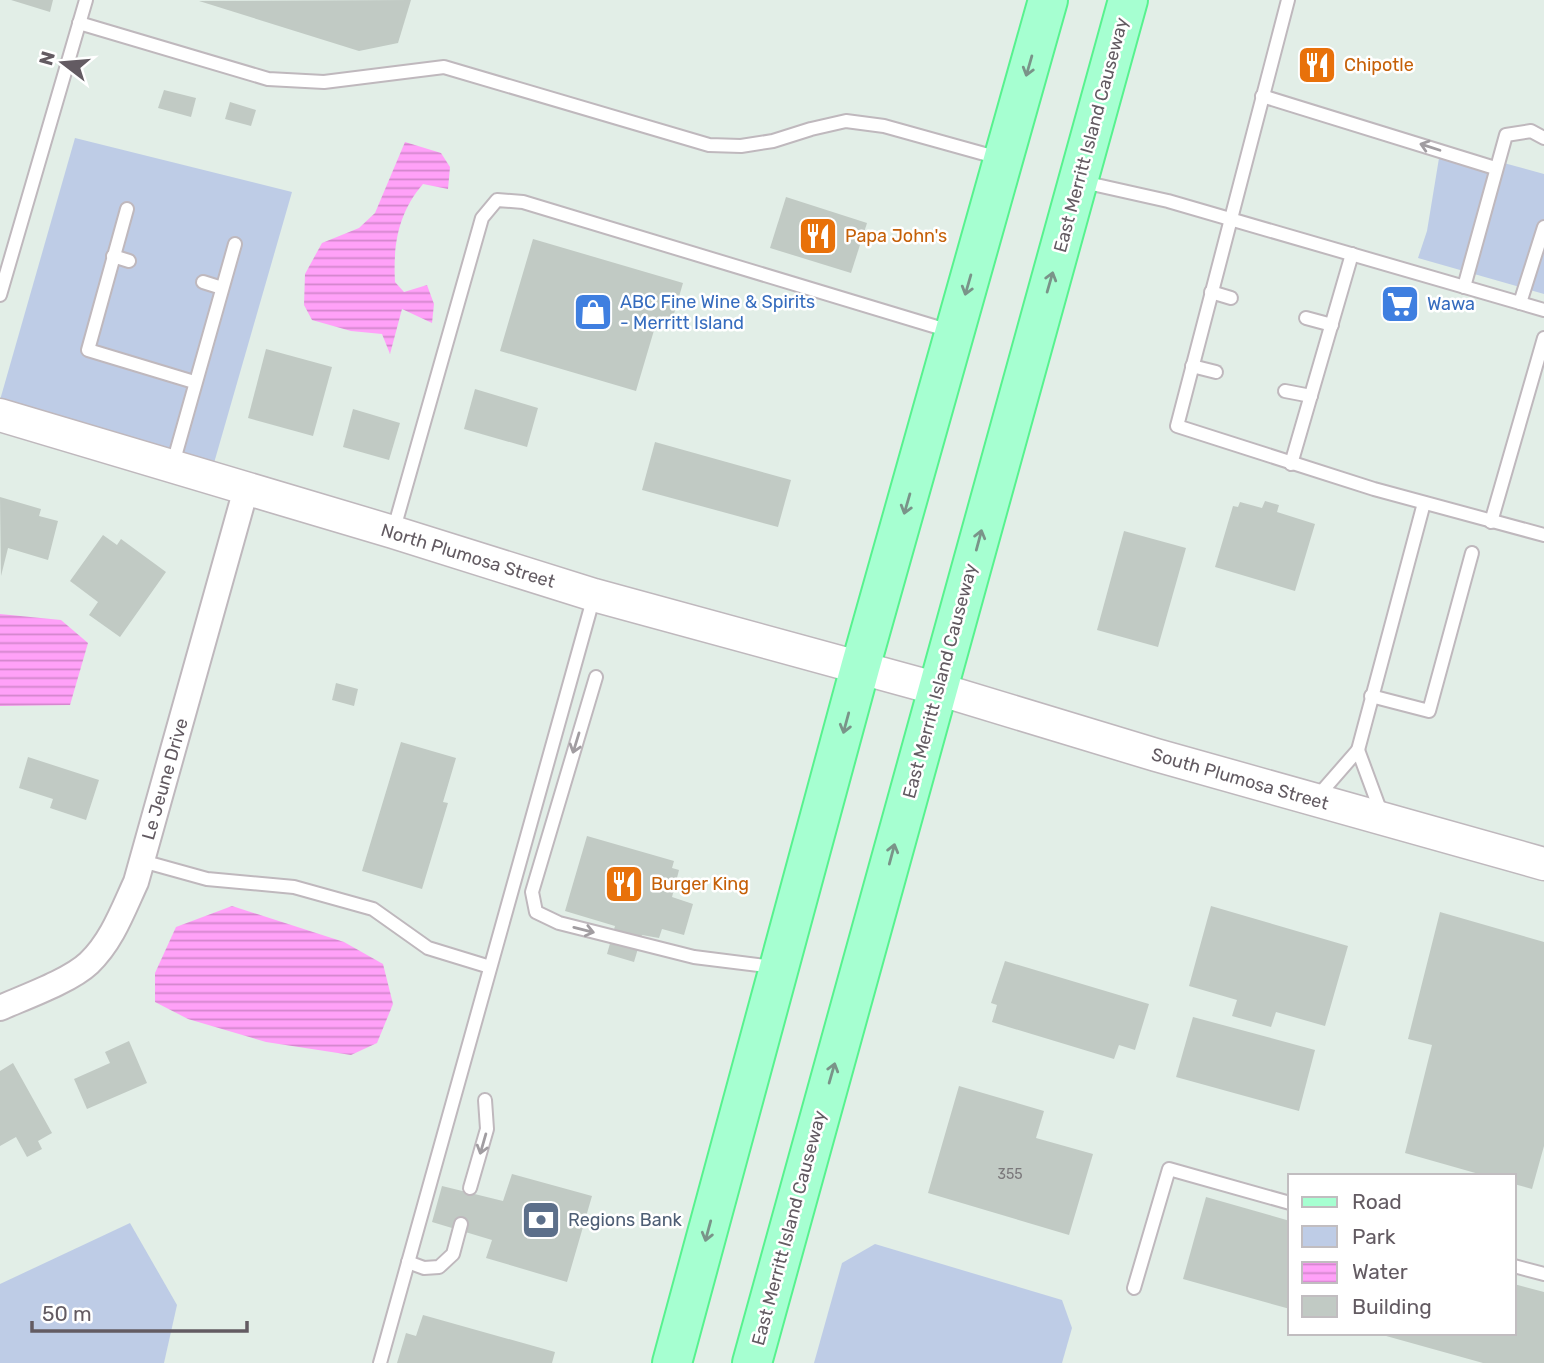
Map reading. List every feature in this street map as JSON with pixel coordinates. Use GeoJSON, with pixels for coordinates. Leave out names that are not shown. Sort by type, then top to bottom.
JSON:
{"type":"FeatureCollection","features":[{"type":"Feature","properties":{"kind":"main road"},"geometry":{"type":"LineString","coordinates":[[672,1363],[860,668],[1048,0]]}},
{"type":"Feature","properties":{"kind":"main road"},"geometry":{"type":"LineString","coordinates":[[1098,111],[1106,0]]}},
{"type":"Feature","properties":{"kind":"main road","name":"East Merritt Island Causeway"},"geometry":{"type":"LineString","coordinates":[[752,1363],[1128,0]]}},
{"type":"Feature","properties":{"kind":"street","name":"North Plumosa Street"},"geometry":{"type":"LineString","coordinates":[[0,415],[594,596],[938,689]]}},
{"type":"Feature","properties":{"kind":"street","name":"Le Jeune Drive"},"geometry":{"type":"LineString","coordinates":[[0,1008],[48,988],[88,964],[114,931],[136,882],[246,489]]}},
{"type":"Feature","properties":{"kind":"street","name":"South Plumosa Street"},"geometry":{"type":"LineString","coordinates":[[938,689],[1166,758],[1544,864]]}},
{"type":"Feature","properties":{"kind":"lane"},"geometry":{"type":"LineString","coordinates":[[0,295],[4,262],[86,0]]}},
{"type":"Feature","properties":{"kind":"lane"},"geometry":{"type":"LineString","coordinates":[[1288,0],[1177,426],[1291,464],[1544,535]]}},
{"type":"Feature","properties":{"kind":"lane"},"geometry":{"type":"LineString","coordinates":[[79,23],[268,79],[324,82],[444,67],[709,145],[741,146],[773,141],[846,121],[884,126],[1003,159]]}},
{"type":"Feature","properties":{"kind":"lane"},"geometry":{"type":"LineString","coordinates":[[1262,96],[1495,168]]}},
{"type":"Feature","properties":{"kind":"lane"},"geometry":{"type":"LineString","coordinates":[[1464,287],[1506,135],[1531,131],[1544,138]]}},
{"type":"Feature","properties":{"kind":"lane"},"geometry":{"type":"LineString","coordinates":[[1080,181],[1168,201],[1544,310]]}},
{"type":"Feature","properties":{"kind":"lane"},"geometry":{"type":"LineString","coordinates":[[393,533],[482,218],[497,200],[523,202],[954,332]]}},
{"type":"Feature","properties":{"kind":"lane"},"geometry":{"type":"LineString","coordinates":[[127,209],[88,350],[194,382]]}},
{"type":"Feature","properties":{"kind":"lane"},"geometry":{"type":"LineString","coordinates":[[1520,303],[1544,227]]}},
{"type":"Feature","properties":{"kind":"lane"},"geometry":{"type":"LineString","coordinates":[[172,467],[235,244]]}},
{"type":"Feature","properties":{"kind":"lane"},"geometry":{"type":"LineString","coordinates":[[1291,464],[1352,254]]}},
{"type":"Feature","properties":{"kind":"lane"},"geometry":{"type":"LineString","coordinates":[[113,256],[129,261]]}},
{"type":"Feature","properties":{"kind":"lane"},"geometry":{"type":"LineString","coordinates":[[203,282],[222,288]]}},
{"type":"Feature","properties":{"kind":"lane"},"geometry":{"type":"LineString","coordinates":[[1211,292],[1231,298]]}},
{"type":"Feature","properties":{"kind":"lane"},"geometry":{"type":"LineString","coordinates":[[1306,318],[1332,325]]}},
{"type":"Feature","properties":{"kind":"lane"},"geometry":{"type":"LineString","coordinates":[[1491,522],[1544,338]]}},
{"type":"Feature","properties":{"kind":"lane"},"geometry":{"type":"LineString","coordinates":[[1192,366],[1216,372]]}},
{"type":"Feature","properties":{"kind":"lane"},"geometry":{"type":"LineString","coordinates":[[1285,391],[1311,396]]}},
{"type":"Feature","properties":{"kind":"lane"},"geometry":{"type":"LineString","coordinates":[[1315,800],[1358,750],[1424,503]]}},
{"type":"Feature","properties":{"kind":"lane"},"geometry":{"type":"LineString","coordinates":[[1371,696],[1429,711],[1472,554]]}},
{"type":"Feature","properties":{"kind":"lane"},"geometry":{"type":"LineString","coordinates":[[380,1363],[594,596]]}},
{"type":"Feature","properties":{"kind":"lane"},"geometry":{"type":"LineString","coordinates":[[596,677],[532,892],[536,912],[559,923],[694,957],[780,968]]}},
{"type":"Feature","properties":{"kind":"lane"},"geometry":{"type":"LineString","coordinates":[[1358,750],[1383,818]]}},
{"type":"Feature","properties":{"kind":"lane"},"geometry":{"type":"LineString","coordinates":[[142,861],[207,879],[294,887],[373,909],[428,948],[490,968]]}},
{"type":"Feature","properties":{"kind":"lane"},"geometry":{"type":"LineString","coordinates":[[470,1188],[487,1129],[485,1100]]}},
{"type":"Feature","properties":{"kind":"lane"},"geometry":{"type":"LineString","coordinates":[[1134,1288],[1169,1169],[1288,1202]]}},
{"type":"Feature","properties":{"kind":"lane"},"geometry":{"type":"LineString","coordinates":[[408,1262],[424,1268],[439,1267],[453,1254],[461,1224]]}},
{"type":"Feature","properties":{"kind":"lane"},"geometry":{"type":"LineString","coordinates":[[1516,1266],[1544,1274]]}},
{"type":"Feature","properties":{"kind":"green space"},"geometry":{"type":"Polygon","coordinates":[[[75,138],[292,192],[214,463],[0,400],[75,138]]]}},
{"type":"Feature","properties":{"kind":"green space"},"geometry":{"type":"Polygon","coordinates":[[[1441,146],[1544,174],[1544,294],[1418,258],[1427,231],[1441,146]]]}},
{"type":"Feature","properties":{"kind":"green space"},"geometry":{"type":"Polygon","coordinates":[[[130,1223],[177,1305],[164,1363],[0,1363],[0,1284],[130,1223]]]}},
{"type":"Feature","properties":{"kind":"green space"},"geometry":{"type":"Polygon","coordinates":[[[875,1244],[1062,1300],[1072,1328],[1062,1363],[814,1363],[842,1263],[875,1244]]]}},
{"type":"Feature","properties":{"kind":"water"},"geometry":{"type":"Polygon","coordinates":[[[405,142],[441,153],[450,167],[448,189],[423,184],[415,195],[403,218],[396,242],[395,282],[404,292],[427,285],[434,304],[432,323],[402,309],[390,354],[382,334],[351,331],[312,320],[304,305],[305,274],[322,243],[359,228],[375,213],[405,142]]]}},
{"type":"Feature","properties":{"kind":"water"},"geometry":{"type":"Polygon","coordinates":[[[0,614],[61,620],[88,643],[70,705],[0,706],[0,614]]]}},
{"type":"Feature","properties":{"kind":"water"},"geometry":{"type":"Polygon","coordinates":[[[232,906],[344,942],[383,964],[393,1004],[377,1043],[351,1055],[266,1042],[188,1019],[155,1002],[155,973],[176,927],[232,906]]]}},
{"type":"Feature","properties":{"kind":"building"},"geometry":{"type":"Polygon","coordinates":[[[11,0],[53,0],[50,12],[11,0]]]}},
{"type":"Feature","properties":{"kind":"building"},"geometry":{"type":"Polygon","coordinates":[[[411,0],[398,43],[359,51],[199,1],[411,0]]]}},
{"type":"Feature","properties":{"kind":"building"},"geometry":{"type":"Polygon","coordinates":[[[164,90],[196,98],[191,117],[158,108],[164,90]]]}},
{"type":"Feature","properties":{"kind":"building"},"geometry":{"type":"Polygon","coordinates":[[[230,102],[256,110],[251,126],[225,119],[230,102]]]}},
{"type":"Feature","properties":{"kind":"building","name":"Papa John's"},"geometry":{"type":"Polygon","coordinates":[[[786,197],[867,223],[851,273],[770,248],[786,197]]]}},
{"type":"Feature","properties":{"kind":"building","name":"ABC Fine Wine & Spirits - Merritt Island"},"geometry":{"type":"Polygon","coordinates":[[[533,239],[683,283],[669,331],[655,327],[636,391],[500,351],[533,239]]]}},
{"type":"Feature","properties":{"kind":"building"},"geometry":{"type":"Polygon","coordinates":[[[266,349],[332,367],[313,436],[248,418],[266,349]]]}},
{"type":"Feature","properties":{"kind":"building"},"geometry":{"type":"Polygon","coordinates":[[[475,389],[538,408],[527,447],[464,429],[475,389]]]}},
{"type":"Feature","properties":{"kind":"building"},"geometry":{"type":"Polygon","coordinates":[[[353,409],[400,423],[389,460],[343,447],[353,409]]]}},
{"type":"Feature","properties":{"kind":"building"},"geometry":{"type":"Polygon","coordinates":[[[655,442],[791,480],[778,527],[642,490],[655,442]]]}},
{"type":"Feature","properties":{"kind":"building"},"geometry":{"type":"Polygon","coordinates":[[[0,497],[41,509],[39,516],[58,521],[48,560],[8,548],[1,576],[0,497]]]}},
{"type":"Feature","properties":{"kind":"building"},"geometry":{"type":"Polygon","coordinates":[[[1265,501],[1279,505],[1277,512],[1315,524],[1295,591],[1215,567],[1233,506],[1238,507],[1240,502],[1262,508],[1265,501]]]}},
{"type":"Feature","properties":{"kind":"building"},"geometry":{"type":"Polygon","coordinates":[[[1124,531],[1186,548],[1158,647],[1097,630],[1124,531]]]}},
{"type":"Feature","properties":{"kind":"building"},"geometry":{"type":"Polygon","coordinates":[[[103,535],[117,545],[121,539],[166,572],[120,637],[89,615],[98,602],[70,581],[103,535]]]}},
{"type":"Feature","properties":{"kind":"building"},"geometry":{"type":"Polygon","coordinates":[[[336,683],[358,689],[354,706],[332,700],[336,683]]]}},
{"type":"Feature","properties":{"kind":"building"},"geometry":{"type":"Polygon","coordinates":[[[401,742],[456,758],[443,802],[448,803],[422,889],[362,871],[401,742]]]}},
{"type":"Feature","properties":{"kind":"building"},"geometry":{"type":"Polygon","coordinates":[[[28,757],[99,780],[86,820],[50,808],[53,799],[19,788],[28,757]]]}},
{"type":"Feature","properties":{"kind":"building","name":"Burger King"},"geometry":{"type":"Polygon","coordinates":[[[587,836],[674,861],[672,868],[679,870],[672,897],[693,904],[684,935],[662,929],[659,938],[642,935],[634,962],[607,954],[615,926],[565,911],[587,836]]]}},
{"type":"Feature","properties":{"kind":"building"},"geometry":{"type":"Polygon","coordinates":[[[1211,906],[1348,946],[1325,1026],[1276,1012],[1271,1027],[1232,1016],[1237,1000],[1189,986],[1211,906]]]}},
{"type":"Feature","properties":{"kind":"building"},"geometry":{"type":"Polygon","coordinates":[[[1440,912],[1544,942],[1544,1146],[1532,1189],[1516,1185],[1516,1174],[1479,1174],[1405,1153],[1432,1045],[1408,1039],[1440,912]]]}},
{"type":"Feature","properties":{"kind":"building"},"geometry":{"type":"Polygon","coordinates":[[[1005,961],[1149,1004],[1135,1050],[1119,1045],[1114,1059],[992,1022],[997,1005],[991,1003],[1005,961]]]}},
{"type":"Feature","properties":{"kind":"building"},"geometry":{"type":"Polygon","coordinates":[[[1193,1017],[1315,1050],[1299,1111],[1176,1077],[1193,1017]]]}},
{"type":"Feature","properties":{"kind":"building"},"geometry":{"type":"Polygon","coordinates":[[[129,1041],[147,1083],[87,1109],[74,1079],[110,1063],[105,1052],[129,1041]]]}},
{"type":"Feature","properties":{"kind":"building"},"geometry":{"type":"Polygon","coordinates":[[[13,1063],[52,1133],[38,1141],[42,1149],[27,1157],[16,1137],[0,1146],[0,1071],[13,1063]]]}},
{"type":"Feature","properties":{"kind":"building"},"geometry":{"type":"Polygon","coordinates":[[[959,1086],[1044,1111],[1036,1138],[1093,1154],[1069,1235],[928,1193],[959,1086]]]}},
{"type":"Feature","properties":{"kind":"building","name":"Regions Bank"},"geometry":{"type":"Polygon","coordinates":[[[512,1174],[592,1196],[567,1282],[486,1258],[492,1240],[432,1222],[442,1186],[503,1201],[512,1174]]]}},
{"type":"Feature","properties":{"kind":"building"},"geometry":{"type":"Polygon","coordinates":[[[1206,1197],[1288,1220],[1288,1308],[1183,1279],[1206,1197]]]}},
{"type":"Feature","properties":{"kind":"building"},"geometry":{"type":"Polygon","coordinates":[[[1516,1285],[1544,1292],[1544,1363],[1483,1363],[1383,1335],[1516,1335],[1516,1285]]]}},
{"type":"Feature","properties":{"kind":"building"},"geometry":{"type":"Polygon","coordinates":[[[423,1315],[555,1352],[552,1363],[397,1363],[406,1333],[416,1336],[423,1315]]]}},
{"type":"Feature","properties":{"kind":"place","name":"Chipotle"},"geometry":{"type":"Point","coordinates":[1317,65]}},
{"type":"Feature","properties":{"kind":"place","name":"Papa John's"},"geometry":{"type":"Point","coordinates":[818,236]}},
{"type":"Feature","properties":{"kind":"place","name":"Wawa"},"geometry":{"type":"Point","coordinates":[1400,304]}},
{"type":"Feature","properties":{"kind":"place","name":"ABC Fine Wine & Spirits - Merritt Island"},"geometry":{"type":"Point","coordinates":[593,312]}},
{"type":"Feature","properties":{"kind":"place","name":"Burger King"},"geometry":{"type":"Point","coordinates":[624,884]}},
{"type":"Feature","properties":{"kind":"place","name":"Regions Bank"},"geometry":{"type":"Point","coordinates":[541,1220]}}]}
